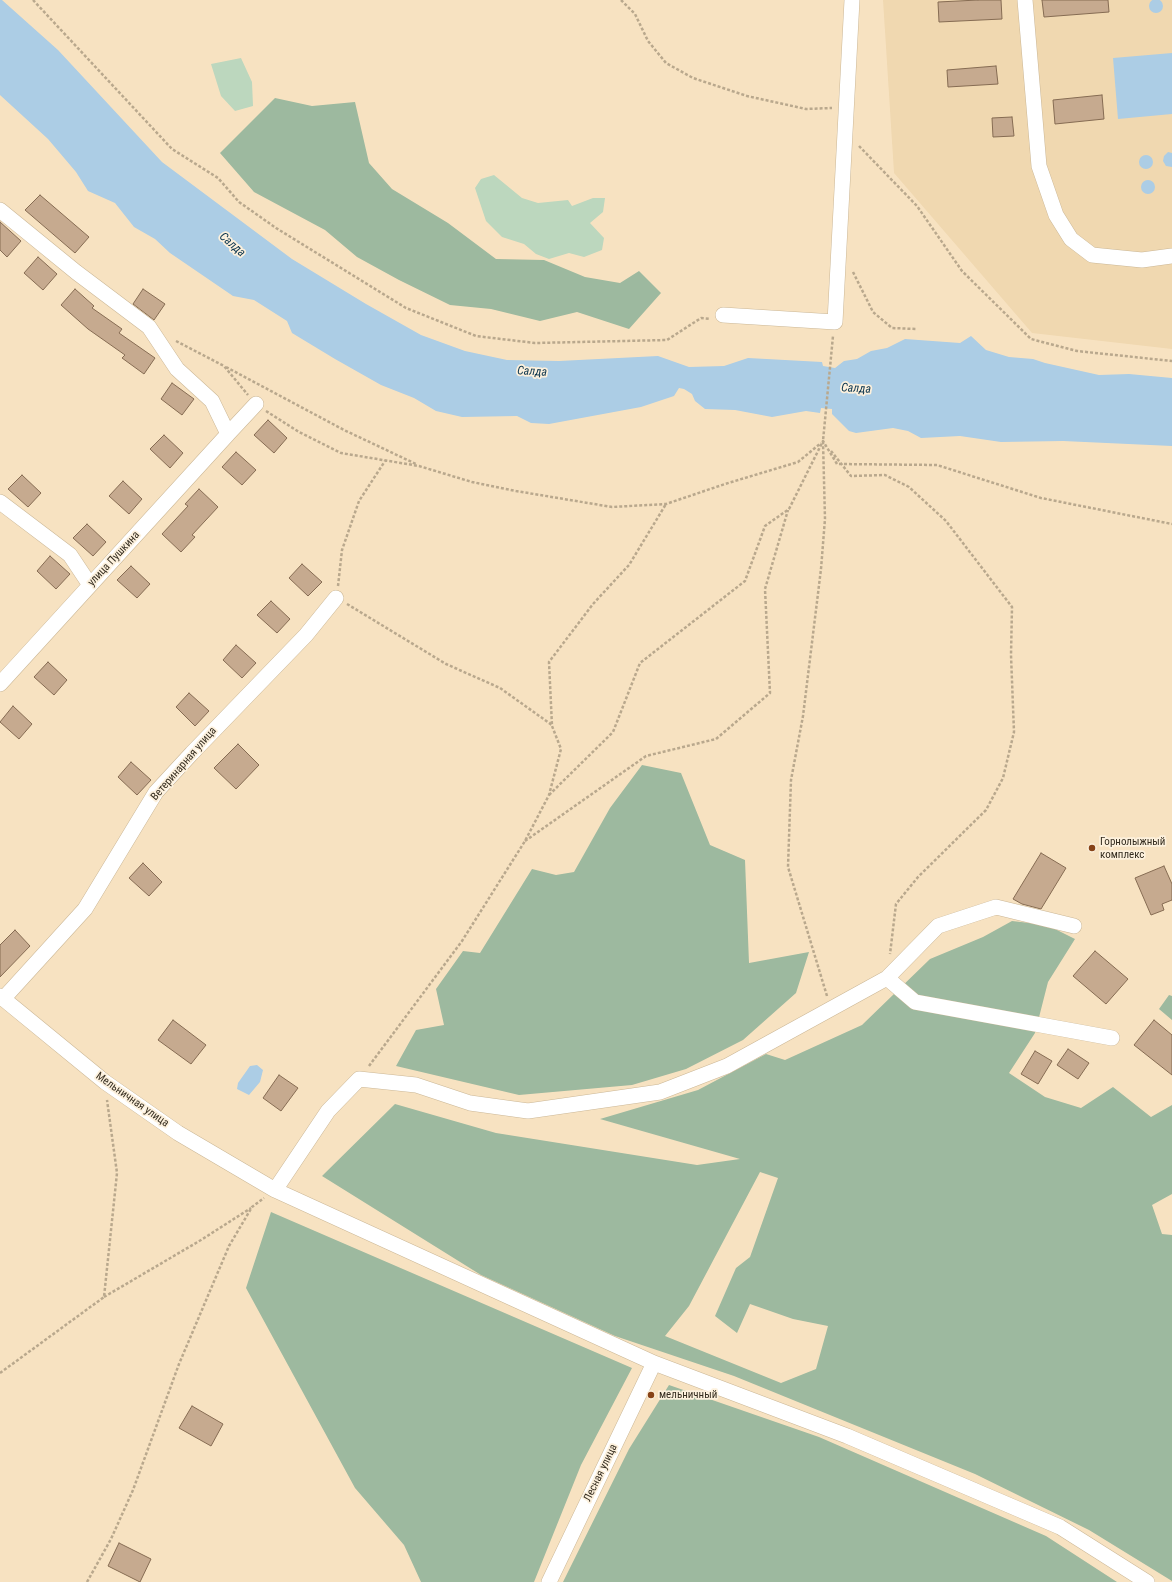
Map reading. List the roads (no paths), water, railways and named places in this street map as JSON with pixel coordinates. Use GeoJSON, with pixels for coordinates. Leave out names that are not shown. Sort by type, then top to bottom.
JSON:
{"type":"FeatureCollection","features":[{"type":"Feature","properties":{"kind":"street"},"geometry":{"type":"LineString","coordinates":[[720,317],[835,322],[852,0]]}},
{"type":"Feature","properties":{"kind":"street"},"geometry":{"type":"LineString","coordinates":[[1025,0],[1039,166],[1056,215],[1070,239],[1092,255],[1142,260],[1172,256]]}},
{"type":"Feature","properties":{"kind":"street"},"geometry":{"type":"LineString","coordinates":[[0,210],[76,272],[149,327],[177,369],[212,401],[228,434]]}},
{"type":"Feature","properties":{"kind":"street","name":"улица Пушкина"},"geometry":{"type":"LineString","coordinates":[[0,684],[256,404]]}},
{"type":"Feature","properties":{"kind":"street"},"geometry":{"type":"LineString","coordinates":[[0,502],[70,555],[90,585]]}},
{"type":"Feature","properties":{"kind":"street","name":"Ветеринарная улица"},"geometry":{"type":"LineString","coordinates":[[2,997],[85,909],[156,792],[192,752],[306,635],[336,598]]}},
{"type":"Feature","properties":{"kind":"street"},"geometry":{"type":"LineString","coordinates":[[275,1190],[328,1111],[359,1079],[416,1085],[470,1103],[528,1111],[660,1092],[726,1066],[887,978],[938,926],[996,907],[1074,926]]}},
{"type":"Feature","properties":{"kind":"street"},"geometry":{"type":"LineString","coordinates":[[887,978],[915,1002],[1112,1038]]}},
{"type":"Feature","properties":{"kind":"street","name":"Мельничная улица"},"geometry":{"type":"LineString","coordinates":[[2,997],[104,1082],[178,1133],[275,1190],[654,1363],[847,1436],[1060,1527],[1147,1582]]}},
{"type":"Feature","properties":{"kind":"street","name":"Лесная улица"},"geometry":{"type":"LineString","coordinates":[[549,1582],[654,1363]]}},
{"type":"Feature","properties":{"kind":"water"},"geometry":{"type":"Polygon","coordinates":[[[1156,-1],[1161,1],[1163,6],[1161,11],[1156,13],[1151,11],[1149,6],[1151,1],[1156,-1]]]}},
{"type":"Feature","properties":{"kind":"water","name":"Салда"},"geometry":{"type":"Polygon","coordinates":[[[0,0],[2,0],[58,50],[162,162],[292,259],[366,304],[421,335],[465,351],[507,360],[559,361],[658,356],[689,367],[724,366],[748,358],[822,362],[823,366],[835,368],[844,361],[857,359],[871,351],[887,348],[905,339],[960,343],[971,336],[986,350],[1009,357],[1033,359],[1099,375],[1129,374],[1172,378],[1172,446],[1063,441],[1001,442],[960,436],[921,438],[908,431],[893,428],[856,433],[849,431],[832,414],[832,409],[821,408],[820,413],[806,411],[772,417],[735,410],[705,409],[695,401],[692,394],[679,388],[674,396],[641,407],[549,424],[531,423],[517,416],[462,417],[436,411],[414,398],[381,385],[292,333],[287,321],[254,300],[233,296],[170,253],[155,239],[134,227],[115,203],[88,191],[76,172],[48,139],[0,95],[0,0]]]}},
{"type":"Feature","properties":{"kind":"water"},"geometry":{"type":"Polygon","coordinates":[[[1172,53],[1172,114],[1118,119],[1113,58],[1172,53]]]}},
{"type":"Feature","properties":{"kind":"water"},"geometry":{"type":"Polygon","coordinates":[[[1168,152],[1172,153],[1172,167],[1166,166],[1163,161],[1164,156],[1168,152]]]}},
{"type":"Feature","properties":{"kind":"water"},"geometry":{"type":"Polygon","coordinates":[[[1143,155],[1149,155],[1153,159],[1153,165],[1149,169],[1143,169],[1139,165],[1139,159],[1143,155]]]}},
{"type":"Feature","properties":{"kind":"water"},"geometry":{"type":"Polygon","coordinates":[[[1145,180],[1151,180],[1155,184],[1155,190],[1151,194],[1145,194],[1141,190],[1141,184],[1145,180]]]}},
{"type":"Feature","properties":{"kind":"water"},"geometry":{"type":"Polygon","coordinates":[[[257,1065],[263,1070],[260,1082],[249,1095],[237,1089],[238,1083],[250,1066],[257,1065]]]}},
{"type":"Feature","properties":{"kind":"place","name":"Горнолыжный комплекс"},"geometry":{"type":"Point","coordinates":[1092,848]}},
{"type":"Feature","properties":{"kind":"place","name":"мельничный"},"geometry":{"type":"Point","coordinates":[651,1395]}}]}
